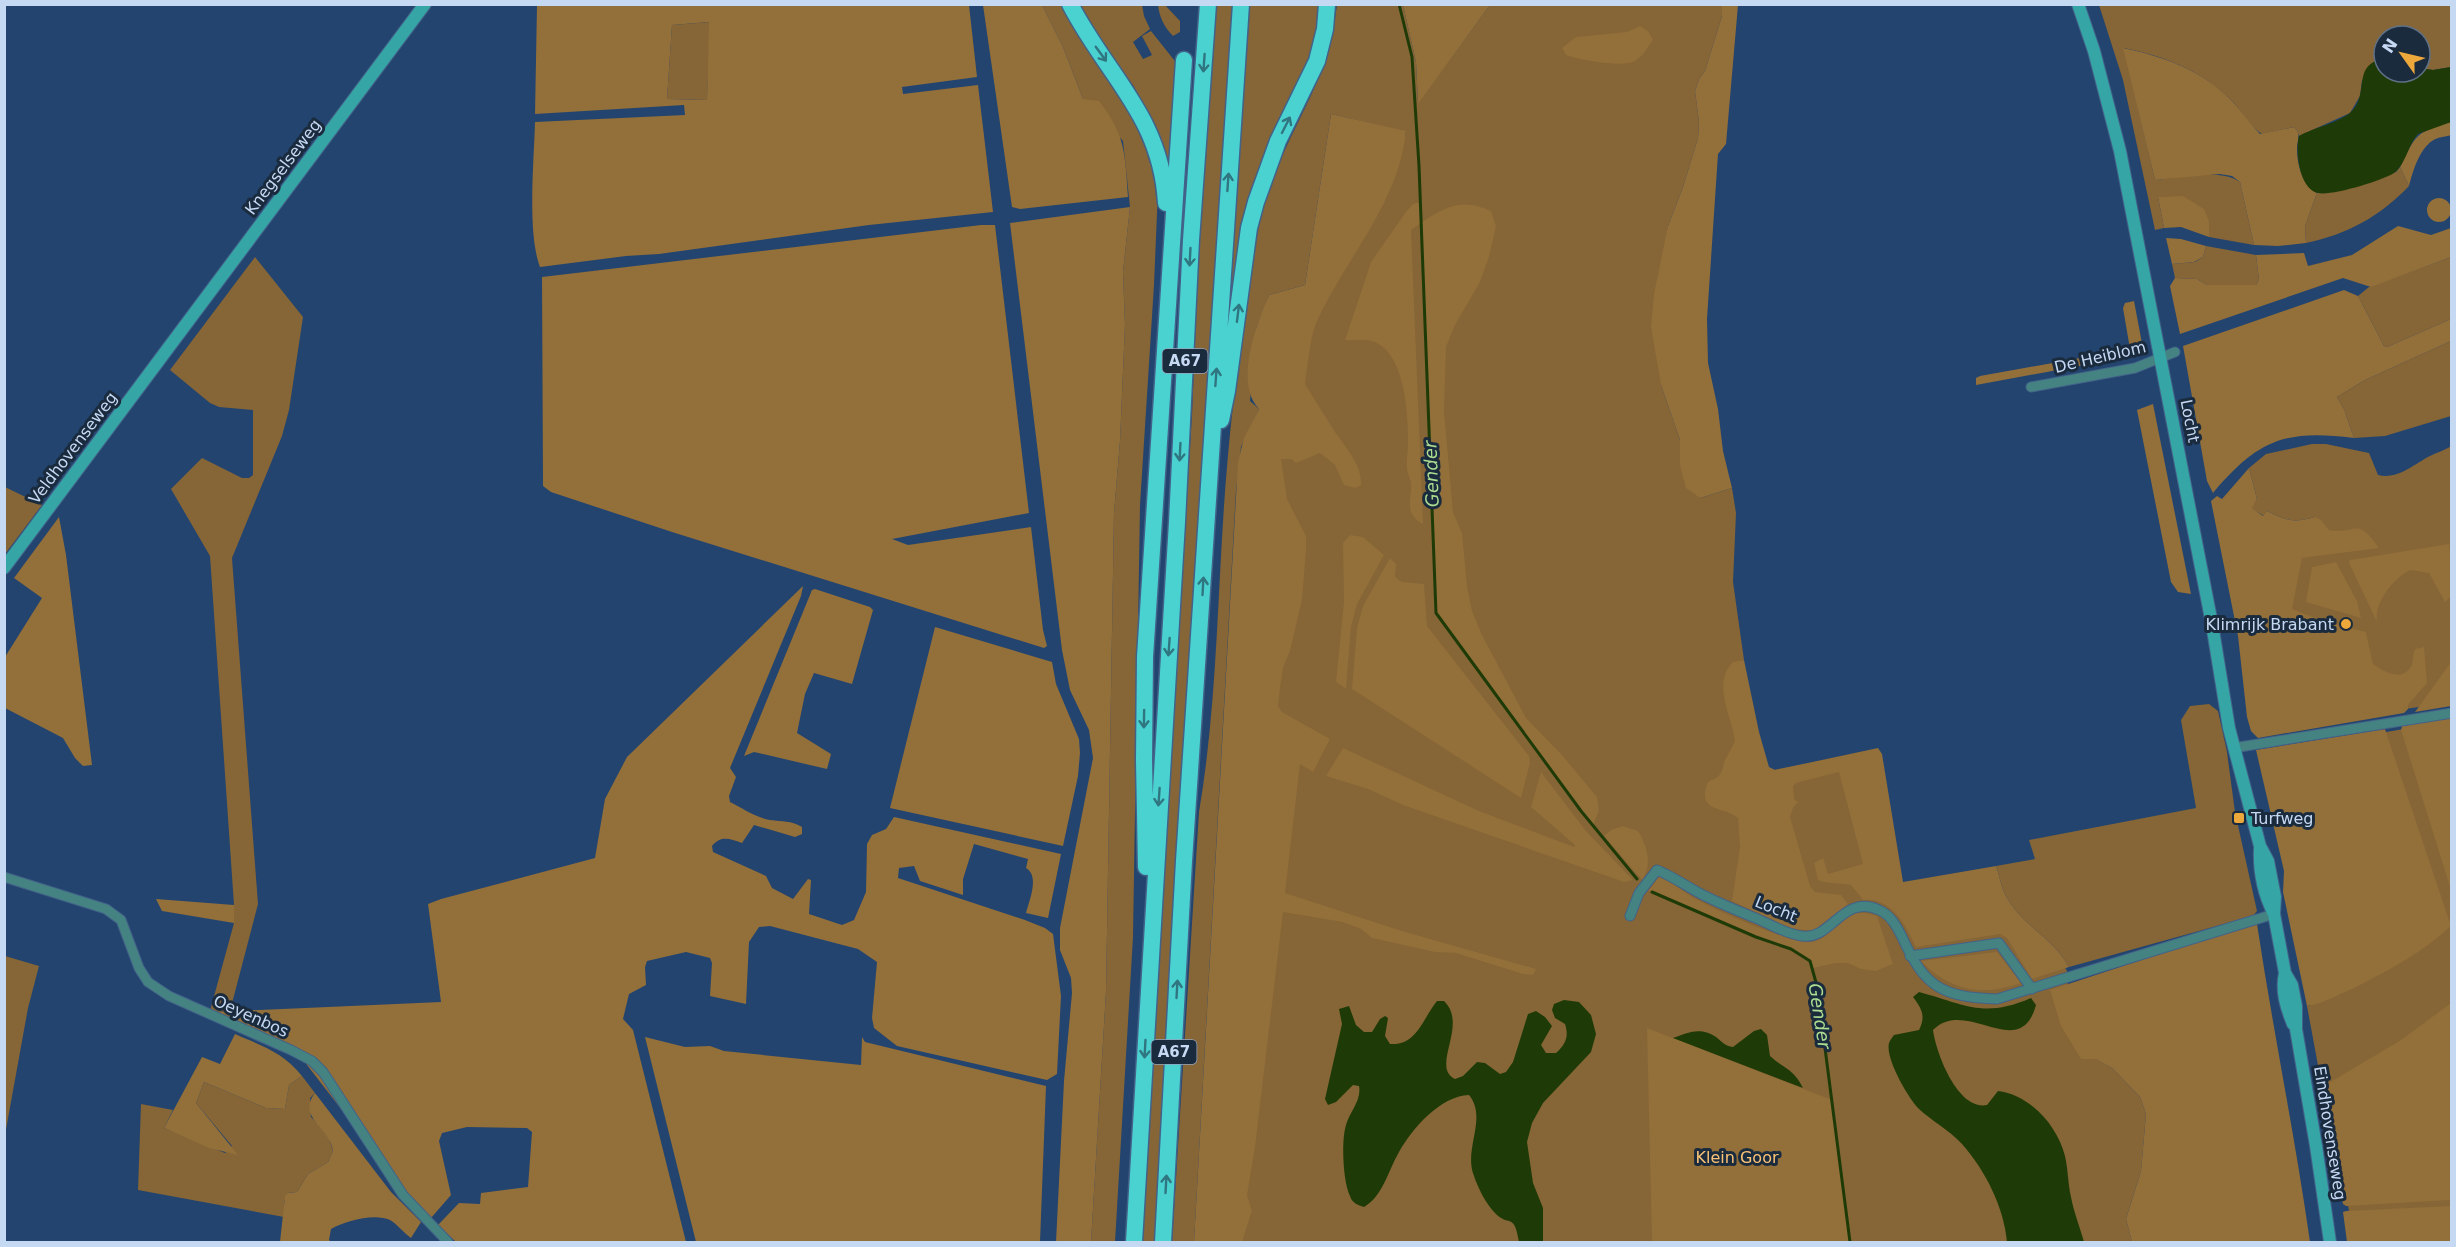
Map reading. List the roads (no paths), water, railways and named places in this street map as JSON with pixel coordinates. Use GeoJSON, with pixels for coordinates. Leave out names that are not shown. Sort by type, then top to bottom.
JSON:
{"type":"FeatureCollection","features":[{"type":"Feature","properties":{"kind":"highway","name":"A67"},"geometry":{"type":"LineString","coordinates":[[1070,4],[1092,41],[1132,97],[1150,133],[1161,165],[1169,274]]}},
{"type":"Feature","properties":{"kind":"highway","name":"A67"},"geometry":{"type":"LineString","coordinates":[[1134,1242],[1151,927],[1177,522],[1191,240],[1208,4]]}},
{"type":"Feature","properties":{"kind":"highway","name":"A67"},"geometry":{"type":"LineString","coordinates":[[1163,1242],[1183,873],[1241,4]]}},
{"type":"Feature","properties":{"kind":"highway","name":"A67"},"geometry":{"type":"LineString","coordinates":[[1209,477],[1227,391],[1250,228],[1256,202],[1278,141],[1317,61],[1325,29],[1327,4]]}},
{"type":"Feature","properties":{"kind":"highway","name":"A67"},"geometry":{"type":"LineString","coordinates":[[1151,927],[1145,855],[1145,657],[1184,60]]}},
{"type":"Feature","properties":{"kind":"street","name":"Knegselseweg"},"geometry":{"type":"LineString","coordinates":[[168,349],[425,4]]}},
{"type":"Feature","properties":{"kind":"street","name":"Locht"},"geometry":{"type":"LineString","coordinates":[[1630,916],[1639,893],[1657,870],[1730,907],[1788,933],[1805,937],[1817,935],[1848,910],[1863,906],[1874,908],[1881,910],[1896,924],[1910,956],[1931,983],[1954,995],[1997,999],[2274,914],[2266,898],[2259,863],[2260,846],[2233,748],[2212,624],[2120,151],[2094,51],[2078,4]]}},
{"type":"Feature","properties":{"kind":"street","name":"Veldhovenseweg"},"geometry":{"type":"LineString","coordinates":[[4,568],[168,349]]}},
{"type":"Feature","properties":{"kind":"street","name":"De Heiblom"},"geometry":{"type":"LineString","coordinates":[[2031,387],[2135,368],[2175,352]]}},
{"type":"Feature","properties":{"kind":"street"},"geometry":{"type":"LineString","coordinates":[[2233,748],[2451,713]]}},
{"type":"Feature","properties":{"kind":"street","name":"Oeyenbos"},"geometry":{"type":"LineString","coordinates":[[4,877],[106,909],[121,920],[136,961],[147,982],[169,996],[312,1061],[323,1072],[403,1195],[448,1242]]}},
{"type":"Feature","properties":{"kind":"street","name":"Eindhovenseweg"},"geometry":{"type":"LineString","coordinates":[[2274,914],[2285,973],[2282,986],[2287,1009],[2296,1029],[2330,1242]]}},
{"type":"Feature","properties":{"kind":"street"},"geometry":{"type":"LineString","coordinates":[[1910,956],[1999,943],[2032,989]]}},
{"type":"Feature","properties":{"kind":"waterway","name":"Gender"},"geometry":{"type":"LineString","coordinates":[[1399,4],[1412,57],[1419,166],[1436,613],[1581,811],[1637,879]]}},
{"type":"Feature","properties":{"kind":"waterway","name":"Gender"},"geometry":{"type":"LineString","coordinates":[[1652,892],[1756,937],[1791,949],[1810,961],[1817,986],[1850,1242]]}},
{"type":"Feature","properties":{"kind":"place","name":"Klimrijk Brabant"},"geometry":{"type":"Point","coordinates":[2346,624]}},
{"type":"Feature","properties":{"kind":"place","name":"Turfweg"},"geometry":{"type":"Point","coordinates":[2239,818]}},
{"type":"Feature","properties":{"kind":"park label","name":"Klein Goor"},"geometry":{"type":"Point","coordinates":[1737,1157]}}]}
